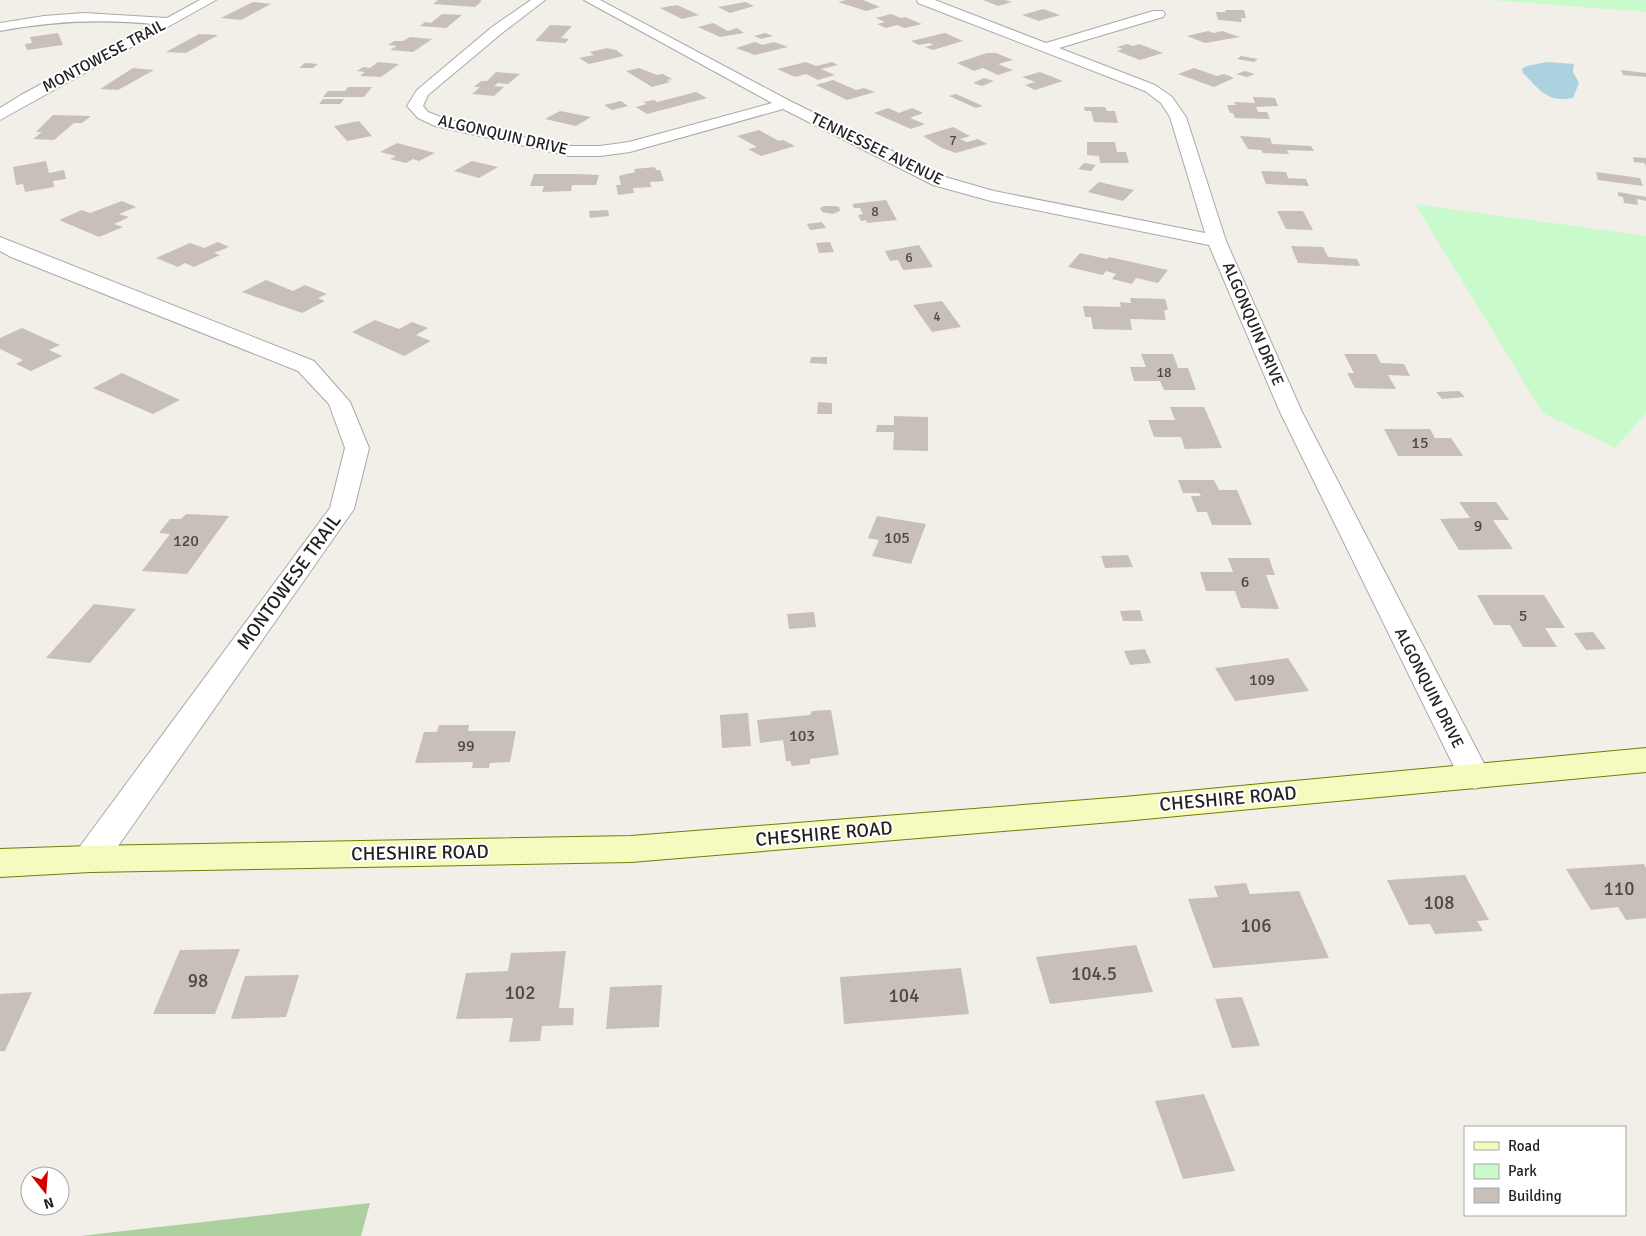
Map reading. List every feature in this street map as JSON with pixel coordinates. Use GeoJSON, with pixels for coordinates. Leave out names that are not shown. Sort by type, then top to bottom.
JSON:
{"type":"FeatureCollection","features":[{"type":"Feature","properties":{"kind":"street","name":"MONTOWESE TRAIL"},"geometry":{"type":"LineString","coordinates":[[0,115],[26,98],[210,0]]}},
{"type":"Feature","properties":{"kind":"street","name":"ALGONQUIN DRIVE"},"geometry":{"type":"LineString","coordinates":[[540,0],[497,30],[422,93],[415,106],[423,115],[441,123],[540,146],[569,151],[600,151],[630,147],[785,104]]}},
{"type":"Feature","properties":{"kind":"street","name":"TENNESSEE AVENUE"},"geometry":{"type":"LineString","coordinates":[[590,0],[785,104],[939,181],[991,196],[1217,241]]}},
{"type":"Feature","properties":{"kind":"street","name":"ALGONQUIN DRIVE"},"geometry":{"type":"LineString","coordinates":[[923,0],[1150,88],[1167,100],[1178,118],[1217,241],[1291,412],[1475,776]]}},
{"type":"Feature","properties":{"kind":"street"},"geometry":{"type":"LineString","coordinates":[[1047,47],[1158,14]]}},
{"type":"Feature","properties":{"kind":"street"},"geometry":{"type":"LineString","coordinates":[[0,28],[67,16],[108,16],[169,22]]}},
{"type":"Feature","properties":{"kind":"street","name":"MONTOWESE TRAIL"},"geometry":{"type":"LineString","coordinates":[[0,243],[18,253],[306,366],[339,402],[356,448],[342,509],[90,859]]}},
{"type":"Feature","properties":{"kind":"street","name":"CHESHIRE ROAD"},"geometry":{"type":"LineString","coordinates":[[0,863],[90,859],[631,849],[794,837],[1646,760]]}},
{"type":"Feature","properties":{"kind":"green space"},"geometry":{"type":"Polygon","coordinates":[[[1492,0],[1646,0],[1646,12],[1492,0]]]}},
{"type":"Feature","properties":{"kind":"green space"},"geometry":{"type":"Polygon","coordinates":[[[1415,204],[1646,236],[1646,413],[1615,448],[1543,413],[1415,204]]]}},
{"type":"Feature","properties":{"kind":"green space"},"geometry":{"type":"Polygon","coordinates":[[[370,1203],[361,1236],[80,1236],[370,1203]]]}},
{"type":"Feature","properties":{"kind":"water"},"geometry":{"type":"Polygon","coordinates":[[[1547,62],[1574,64],[1573,72],[1579,83],[1573,98],[1557,99],[1550,97],[1539,90],[1523,73],[1522,69],[1527,66],[1547,62]]]}},
{"type":"Feature","properties":{"kind":"building"},"geometry":{"type":"Polygon","coordinates":[[[438,0],[482,1],[475,7],[433,4],[438,0]]]}},
{"type":"Feature","properties":{"kind":"building"},"geometry":{"type":"Polygon","coordinates":[[[863,0],[880,7],[866,11],[838,2],[863,0]]]}},
{"type":"Feature","properties":{"kind":"building"},"geometry":{"type":"Polygon","coordinates":[[[983,0],[1005,0],[1012,2],[998,6],[983,0]]]}},
{"type":"Feature","properties":{"kind":"building"},"geometry":{"type":"Polygon","coordinates":[[[253,2],[271,4],[241,20],[221,18],[253,2]]]}},
{"type":"Feature","properties":{"kind":"building"},"geometry":{"type":"Polygon","coordinates":[[[745,2],[754,6],[730,13],[718,7],[745,2]]]}},
{"type":"Feature","properties":{"kind":"building"},"geometry":{"type":"Polygon","coordinates":[[[677,5],[699,15],[682,19],[660,8],[677,5]]]}},
{"type":"Feature","properties":{"kind":"building"},"geometry":{"type":"Polygon","coordinates":[[[1043,9],[1060,15],[1039,21],[1022,15],[1043,9]]]}},
{"type":"Feature","properties":{"kind":"building"},"geometry":{"type":"Polygon","coordinates":[[[1225,10],[1244,10],[1246,18],[1241,18],[1242,22],[1218,20],[1216,12],[1226,12],[1225,10]]]}},
{"type":"Feature","properties":{"kind":"building"},"geometry":{"type":"Polygon","coordinates":[[[442,14],[462,15],[446,28],[420,26],[425,22],[431,23],[442,14]]]}},
{"type":"Feature","properties":{"kind":"building"},"geometry":{"type":"Polygon","coordinates":[[[891,14],[922,24],[905,28],[897,25],[886,28],[877,24],[885,22],[876,18],[891,14]]]}},
{"type":"Feature","properties":{"kind":"building"},"geometry":{"type":"Polygon","coordinates":[[[713,23],[728,31],[737,28],[744,33],[720,37],[698,27],[713,23]]]}},
{"type":"Feature","properties":{"kind":"building"},"geometry":{"type":"Polygon","coordinates":[[[550,25],[572,26],[561,38],[569,39],[565,43],[535,41],[550,25]]]}},
{"type":"Feature","properties":{"kind":"building"},"geometry":{"type":"Polygon","coordinates":[[[1208,31],[1214,33],[1222,31],[1240,37],[1205,43],[1187,36],[1208,31]]]}},
{"type":"Feature","properties":{"kind":"building"},"geometry":{"type":"Polygon","coordinates":[[[58,33],[63,45],[27,50],[25,44],[32,43],[30,37],[58,33]]]}},
{"type":"Feature","properties":{"kind":"building"},"geometry":{"type":"Polygon","coordinates":[[[765,33],[773,36],[761,39],[754,36],[765,33]]]}},
{"type":"Feature","properties":{"kind":"building"},"geometry":{"type":"Polygon","coordinates":[[[945,33],[963,41],[933,50],[925,47],[933,45],[930,43],[919,45],[911,41],[945,33]]]}},
{"type":"Feature","properties":{"kind":"building"},"geometry":{"type":"Polygon","coordinates":[[[199,34],[218,35],[186,53],[166,52],[199,34]]]}},
{"type":"Feature","properties":{"kind":"building"},"geometry":{"type":"Polygon","coordinates":[[[410,37],[432,39],[413,52],[390,50],[397,46],[388,45],[394,41],[403,41],[410,37]]]}},
{"type":"Feature","properties":{"kind":"building"},"geometry":{"type":"Polygon","coordinates":[[[755,42],[762,45],[774,42],[788,47],[755,55],[736,48],[755,42]]]}},
{"type":"Feature","properties":{"kind":"building"},"geometry":{"type":"Polygon","coordinates":[[[1127,44],[1133,46],[1139,44],[1163,53],[1140,60],[1117,51],[1123,49],[1117,47],[1127,44]]]}},
{"type":"Feature","properties":{"kind":"building"},"geometry":{"type":"Polygon","coordinates":[[[607,48],[616,50],[624,56],[589,64],[579,58],[594,55],[590,52],[607,48]]]}},
{"type":"Feature","properties":{"kind":"building"},"geometry":{"type":"Polygon","coordinates":[[[987,53],[996,53],[1013,60],[998,64],[1013,70],[998,75],[983,68],[974,71],[957,63],[987,53]]]}},
{"type":"Feature","properties":{"kind":"building"},"geometry":{"type":"Polygon","coordinates":[[[1241,56],[1258,59],[1254,62],[1237,59],[1241,56]]]}},
{"type":"Feature","properties":{"kind":"building"},"geometry":{"type":"Polygon","coordinates":[[[378,62],[399,64],[381,77],[360,76],[365,72],[357,71],[363,67],[370,68],[378,62]]]}},
{"type":"Feature","properties":{"kind":"building"},"geometry":{"type":"Polygon","coordinates":[[[806,62],[816,66],[832,62],[838,65],[821,69],[835,75],[818,80],[806,74],[795,77],[777,69],[806,62]]]}},
{"type":"Feature","properties":{"kind":"building"},"geometry":{"type":"Polygon","coordinates":[[[305,63],[318,64],[313,68],[299,68],[305,63]]]}},
{"type":"Feature","properties":{"kind":"building"},"geometry":{"type":"Polygon","coordinates":[[[133,68],[154,70],[118,90],[100,89],[133,68]]]}},
{"type":"Feature","properties":{"kind":"building"},"geometry":{"type":"Polygon","coordinates":[[[639,68],[657,75],[663,74],[672,79],[667,80],[670,82],[652,87],[626,71],[639,68]]]}},
{"type":"Feature","properties":{"kind":"building"},"geometry":{"type":"Polygon","coordinates":[[[1194,68],[1217,76],[1224,74],[1234,78],[1214,87],[1178,74],[1194,68]]]}},
{"type":"Feature","properties":{"kind":"building"},"geometry":{"type":"Polygon","coordinates":[[[1621,70],[1646,73],[1646,77],[1623,75],[1621,70]]]}},
{"type":"Feature","properties":{"kind":"building"},"geometry":{"type":"Polygon","coordinates":[[[1245,71],[1255,74],[1247,77],[1236,74],[1245,71]]]}},
{"type":"Feature","properties":{"kind":"building"},"geometry":{"type":"Polygon","coordinates":[[[496,72],[520,74],[508,84],[498,83],[494,86],[504,87],[494,96],[472,94],[480,87],[474,87],[481,81],[487,81],[496,72]]]}},
{"type":"Feature","properties":{"kind":"building"},"geometry":{"type":"Polygon","coordinates":[[[1040,72],[1063,81],[1035,90],[1025,85],[1035,82],[1022,77],[1040,72]]]}},
{"type":"Feature","properties":{"kind":"building"},"geometry":{"type":"Polygon","coordinates":[[[984,78],[994,81],[982,86],[973,83],[984,78]]]}},
{"type":"Feature","properties":{"kind":"building"},"geometry":{"type":"Polygon","coordinates":[[[833,80],[856,90],[864,88],[875,92],[847,100],[816,85],[833,80]]]}},
{"type":"Feature","properties":{"kind":"building"},"geometry":{"type":"Polygon","coordinates":[[[348,87],[372,87],[364,97],[323,97],[328,91],[345,91],[348,87]]]}},
{"type":"Feature","properties":{"kind":"building"},"geometry":{"type":"Polygon","coordinates":[[[696,92],[707,98],[647,114],[636,107],[647,104],[643,102],[654,100],[657,102],[696,92]]]}},
{"type":"Feature","properties":{"kind":"building"},"geometry":{"type":"Polygon","coordinates":[[[956,94],[983,106],[976,108],[949,96],[956,94]]]}},
{"type":"Feature","properties":{"kind":"building"},"geometry":{"type":"Polygon","coordinates":[[[1253,97],[1275,98],[1278,106],[1256,107],[1258,112],[1267,112],[1270,119],[1235,118],[1233,113],[1230,113],[1227,105],[1236,105],[1234,102],[1255,103],[1253,97]]]}},
{"type":"Feature","properties":{"kind":"building"},"geometry":{"type":"Polygon","coordinates":[[[323,99],[344,99],[340,104],[319,104],[323,99]]]}},
{"type":"Feature","properties":{"kind":"building"},"geometry":{"type":"Polygon","coordinates":[[[621,101],[628,106],[612,110],[604,105],[621,101]]]}},
{"type":"Feature","properties":{"kind":"building"},"geometry":{"type":"Polygon","coordinates":[[[1084,107],[1105,107],[1107,111],[1115,111],[1118,123],[1094,122],[1091,111],[1085,111],[1084,107]]]}},
{"type":"Feature","properties":{"kind":"building"},"geometry":{"type":"Polygon","coordinates":[[[888,108],[899,113],[912,108],[923,113],[910,118],[925,124],[911,129],[874,113],[888,108]]]}},
{"type":"Feature","properties":{"kind":"building"},"geometry":{"type":"Polygon","coordinates":[[[560,111],[591,117],[576,126],[545,119],[560,111]]]}},
{"type":"Feature","properties":{"kind":"building"},"geometry":{"type":"Polygon","coordinates":[[[53,115],[91,116],[82,123],[74,123],[54,140],[33,139],[42,132],[36,132],[53,115]]]}},
{"type":"Feature","properties":{"kind":"building"},"geometry":{"type":"Polygon","coordinates":[[[359,121],[372,136],[347,141],[334,126],[359,121]]]}},
{"type":"Feature","properties":{"kind":"building"},"geometry":{"type":"Polygon","coordinates":[[[953,127],[970,136],[960,139],[967,142],[978,139],[987,144],[956,153],[942,148],[923,136],[953,127]]]}},
{"type":"Feature","properties":{"kind":"building"},"geometry":{"type":"Polygon","coordinates":[[[759,130],[779,141],[783,140],[795,146],[761,156],[748,149],[757,147],[737,136],[759,130]]]}},
{"type":"Feature","properties":{"kind":"building"},"geometry":{"type":"Polygon","coordinates":[[[1240,136],[1270,138],[1272,144],[1311,146],[1314,151],[1287,150],[1289,154],[1263,153],[1261,150],[1248,149],[1240,136]]]}},
{"type":"Feature","properties":{"kind":"building"},"geometry":{"type":"Polygon","coordinates":[[[1087,142],[1115,142],[1117,152],[1126,152],[1129,163],[1100,163],[1099,156],[1087,155],[1087,142]]]}},
{"type":"Feature","properties":{"kind":"building"},"geometry":{"type":"Polygon","coordinates":[[[397,143],[435,153],[419,161],[413,159],[406,163],[390,159],[396,156],[380,152],[397,143]]]}},
{"type":"Feature","properties":{"kind":"building"},"geometry":{"type":"Polygon","coordinates":[[[1633,157],[1646,158],[1646,166],[1644,163],[1634,162],[1633,157]]]}},
{"type":"Feature","properties":{"kind":"building"},"geometry":{"type":"Polygon","coordinates":[[[46,161],[49,173],[64,170],[66,179],[53,181],[54,187],[25,192],[23,184],[16,185],[13,167],[46,161]]]}},
{"type":"Feature","properties":{"kind":"building"},"geometry":{"type":"Polygon","coordinates":[[[472,161],[498,167],[479,178],[454,171],[472,161]]]}},
{"type":"Feature","properties":{"kind":"building"},"geometry":{"type":"Polygon","coordinates":[[[1084,163],[1096,165],[1091,171],[1078,169],[1084,163]]]}},
{"type":"Feature","properties":{"kind":"building"},"geometry":{"type":"Polygon","coordinates":[[[655,167],[656,170],[660,170],[664,181],[650,182],[651,187],[633,188],[634,193],[618,195],[616,185],[621,185],[619,176],[635,172],[634,169],[655,167]]]}},
{"type":"Feature","properties":{"kind":"building"},"geometry":{"type":"Polygon","coordinates":[[[1261,171],[1286,172],[1288,178],[1306,179],[1309,186],[1266,184],[1261,171]]]}},
{"type":"Feature","properties":{"kind":"building"},"geometry":{"type":"Polygon","coordinates":[[[1596,172],[1640,178],[1643,186],[1598,180],[1596,172]]]}},
{"type":"Feature","properties":{"kind":"building"},"geometry":{"type":"Polygon","coordinates":[[[534,174],[599,175],[596,185],[572,185],[571,191],[542,192],[544,186],[530,186],[534,174]]]}},
{"type":"Feature","properties":{"kind":"building"},"geometry":{"type":"Polygon","coordinates":[[[1099,182],[1134,190],[1123,201],[1088,192],[1099,182]]]}},
{"type":"Feature","properties":{"kind":"building"},"geometry":{"type":"Polygon","coordinates":[[[1618,192],[1646,197],[1646,201],[1637,199],[1638,205],[1624,203],[1623,197],[1618,196],[1618,192]]]}},
{"type":"Feature","properties":{"kind":"building"},"geometry":{"type":"Polygon","coordinates":[[[886,200],[897,220],[867,223],[866,220],[861,221],[858,215],[863,214],[860,208],[854,208],[852,204],[886,200]]]}},
{"type":"Feature","properties":{"kind":"building"},"geometry":{"type":"Polygon","coordinates":[[[122,201],[136,207],[119,214],[129,217],[114,224],[123,227],[99,237],[59,220],[82,210],[90,213],[122,201]]]}},
{"type":"Feature","properties":{"kind":"building"},"geometry":{"type":"Polygon","coordinates":[[[824,206],[839,207],[840,211],[833,214],[822,212],[820,208],[824,206]]]}},
{"type":"Feature","properties":{"kind":"building"},"geometry":{"type":"Polygon","coordinates":[[[608,210],[609,216],[590,218],[589,211],[608,210]]]}},
{"type":"Feature","properties":{"kind":"building"},"geometry":{"type":"Polygon","coordinates":[[[1277,211],[1303,211],[1313,230],[1286,229],[1277,211]]]}},
{"type":"Feature","properties":{"kind":"building"},"geometry":{"type":"Polygon","coordinates":[[[822,222],[826,228],[810,230],[807,224],[822,222]]]}},
{"type":"Feature","properties":{"kind":"building"},"geometry":{"type":"Polygon","coordinates":[[[218,242],[229,247],[214,253],[220,255],[194,267],[185,263],[178,267],[156,258],[190,243],[204,248],[218,242]]]}},
{"type":"Feature","properties":{"kind":"building"},"geometry":{"type":"Polygon","coordinates":[[[830,242],[834,252],[819,253],[816,243],[830,242]]]}},
{"type":"Feature","properties":{"kind":"building"},"geometry":{"type":"Polygon","coordinates":[[[919,245],[933,267],[903,270],[898,260],[890,261],[885,251],[919,245]]]}},
{"type":"Feature","properties":{"kind":"building"},"geometry":{"type":"Polygon","coordinates":[[[1291,246],[1323,247],[1328,257],[1357,259],[1360,266],[1298,263],[1291,246]]]}},
{"type":"Feature","properties":{"kind":"building"},"geometry":{"type":"Polygon","coordinates":[[[1080,253],[1107,259],[1109,257],[1168,270],[1158,283],[1136,278],[1132,284],[1112,279],[1116,274],[1106,271],[1103,275],[1068,267],[1080,253]]]}},
{"type":"Feature","properties":{"kind":"building"},"geometry":{"type":"Polygon","coordinates":[[[266,280],[293,291],[305,285],[327,294],[318,298],[325,301],[302,313],[242,292],[266,280]]]}},
{"type":"Feature","properties":{"kind":"building"},"geometry":{"type":"Polygon","coordinates":[[[1130,298],[1165,299],[1168,309],[1164,311],[1166,320],[1130,319],[1132,330],[1093,329],[1091,317],[1085,317],[1083,306],[1121,307],[1120,302],[1131,303],[1130,298]]]}},
{"type":"Feature","properties":{"kind":"building"},"geometry":{"type":"Polygon","coordinates":[[[942,301],[961,327],[932,332],[913,305],[942,301]]]}},
{"type":"Feature","properties":{"kind":"building"},"geometry":{"type":"Polygon","coordinates":[[[375,320],[399,329],[412,322],[428,328],[416,335],[431,341],[404,356],[352,332],[375,320]]]}},
{"type":"Feature","properties":{"kind":"building"},"geometry":{"type":"Polygon","coordinates":[[[22,328],[60,345],[49,350],[62,356],[31,371],[16,364],[23,360],[0,349],[0,338],[22,328]]]}},
{"type":"Feature","properties":{"kind":"building"},"geometry":{"type":"Polygon","coordinates":[[[1141,354],[1173,354],[1178,368],[1188,368],[1196,390],[1164,390],[1160,381],[1134,381],[1130,367],[1146,367],[1141,354]]]}},
{"type":"Feature","properties":{"kind":"building"},"geometry":{"type":"Polygon","coordinates":[[[1344,354],[1376,354],[1381,363],[1404,364],[1410,376],[1388,375],[1396,389],[1355,388],[1347,373],[1354,373],[1344,354]]]}},
{"type":"Feature","properties":{"kind":"building"},"geometry":{"type":"Polygon","coordinates":[[[811,357],[827,357],[827,364],[810,363],[811,357]]]}},
{"type":"Feature","properties":{"kind":"building"},"geometry":{"type":"Polygon","coordinates":[[[122,373],[180,400],[153,414],[93,388],[122,373]]]}},
{"type":"Feature","properties":{"kind":"building"},"geometry":{"type":"Polygon","coordinates":[[[1459,391],[1465,397],[1442,399],[1436,392],[1459,391]]]}},
{"type":"Feature","properties":{"kind":"building"},"geometry":{"type":"Polygon","coordinates":[[[818,402],[832,403],[832,414],[817,414],[818,402]]]}},
{"type":"Feature","properties":{"kind":"building"},"geometry":{"type":"Polygon","coordinates":[[[1170,407],[1204,407],[1222,448],[1185,449],[1181,437],[1154,437],[1148,420],[1175,420],[1170,407]]]}},
{"type":"Feature","properties":{"kind":"building"},"geometry":{"type":"Polygon","coordinates":[[[894,416],[928,417],[928,451],[893,450],[894,432],[876,432],[877,425],[894,425],[894,416]]]}},
{"type":"Feature","properties":{"kind":"building"},"geometry":{"type":"Polygon","coordinates":[[[1384,429],[1430,429],[1435,438],[1451,438],[1463,456],[1398,456],[1384,429]]]}},
{"type":"Feature","properties":{"kind":"building"},"geometry":{"type":"Polygon","coordinates":[[[1178,480],[1214,480],[1219,490],[1237,490],[1252,525],[1212,525],[1207,512],[1197,512],[1191,496],[1201,496],[1199,493],[1183,493],[1178,480]]]}},
{"type":"Feature","properties":{"kind":"building"},"geometry":{"type":"Polygon","coordinates":[[[1459,502],[1496,502],[1509,520],[1493,520],[1513,549],[1459,550],[1440,519],[1470,518],[1459,502]]]}},
{"type":"Feature","properties":{"kind":"building"},"geometry":{"type":"Polygon","coordinates":[[[186,514],[229,516],[187,574],[142,571],[170,534],[159,533],[170,519],[181,519],[186,514]]]}},
{"type":"Feature","properties":{"kind":"building"},"geometry":{"type":"Polygon","coordinates":[[[877,516],[926,524],[911,564],[872,556],[879,540],[868,538],[877,516]]]}},
{"type":"Feature","properties":{"kind":"building"},"geometry":{"type":"Polygon","coordinates":[[[1128,555],[1133,567],[1105,568],[1101,556],[1128,555]]]}},
{"type":"Feature","properties":{"kind":"building"},"geometry":{"type":"Polygon","coordinates":[[[1228,558],[1269,558],[1275,575],[1266,575],[1279,609],[1241,608],[1235,591],[1206,591],[1200,572],[1233,572],[1228,558]]]}},
{"type":"Feature","properties":{"kind":"building"},"geometry":{"type":"Polygon","coordinates":[[[1477,595],[1544,595],[1565,628],[1545,628],[1557,647],[1523,647],[1510,625],[1494,625],[1477,595]]]}},
{"type":"Feature","properties":{"kind":"building"},"geometry":{"type":"Polygon","coordinates":[[[94,604],[136,609],[90,663],[46,658],[94,604]]]}},
{"type":"Feature","properties":{"kind":"building"},"geometry":{"type":"Polygon","coordinates":[[[1140,610],[1143,621],[1123,621],[1120,611],[1140,610]]]}},
{"type":"Feature","properties":{"kind":"building"},"geometry":{"type":"Polygon","coordinates":[[[814,612],[816,627],[789,629],[787,614],[814,612]]]}},
{"type":"Feature","properties":{"kind":"building"},"geometry":{"type":"Polygon","coordinates":[[[1593,632],[1606,649],[1586,650],[1574,633],[1593,632]]]}},
{"type":"Feature","properties":{"kind":"building"},"geometry":{"type":"Polygon","coordinates":[[[1145,649],[1151,663],[1130,665],[1124,651],[1145,649]]]}},
{"type":"Feature","properties":{"kind":"building"},"geometry":{"type":"Polygon","coordinates":[[[1288,658],[1309,691],[1235,701],[1215,668],[1288,658]]]}},
{"type":"Feature","properties":{"kind":"building"},"geometry":{"type":"Polygon","coordinates":[[[831,710],[839,755],[810,759],[810,764],[792,766],[790,761],[786,761],[783,740],[760,743],[757,720],[810,715],[812,711],[831,710]]]}},
{"type":"Feature","properties":{"kind":"building"},"geometry":{"type":"Polygon","coordinates":[[[748,713],[751,746],[722,748],[720,715],[748,713]]]}},
{"type":"Feature","properties":{"kind":"building"},"geometry":{"type":"Polygon","coordinates":[[[439,725],[469,725],[468,731],[516,731],[510,762],[490,763],[489,768],[472,768],[473,762],[415,763],[424,732],[437,732],[439,725]]]}},
{"type":"Feature","properties":{"kind":"building"},"geometry":{"type":"Polygon","coordinates":[[[1644,864],[1646,868],[1646,918],[1626,920],[1618,907],[1591,910],[1566,869],[1644,864]]]}},
{"type":"Feature","properties":{"kind":"building"},"geometry":{"type":"Polygon","coordinates":[[[1465,875],[1489,920],[1477,921],[1483,931],[1435,934],[1430,924],[1409,925],[1387,880],[1465,875]]]}},
{"type":"Feature","properties":{"kind":"building"},"geometry":{"type":"Polygon","coordinates":[[[1246,883],[1250,894],[1299,891],[1329,958],[1213,968],[1188,899],[1218,897],[1214,886],[1246,883]]]}},
{"type":"Feature","properties":{"kind":"building"},"geometry":{"type":"Polygon","coordinates":[[[1136,945],[1153,992],[1050,1004],[1036,957],[1136,945]]]}},
{"type":"Feature","properties":{"kind":"building"},"geometry":{"type":"Polygon","coordinates":[[[240,949],[215,1014],[153,1014],[180,950],[240,949]]]}},
{"type":"Feature","properties":{"kind":"building"},"geometry":{"type":"Polygon","coordinates":[[[566,951],[559,1008],[574,1008],[573,1025],[542,1026],[540,1041],[509,1042],[513,1018],[456,1019],[466,973],[508,971],[511,953],[566,951]]]}},
{"type":"Feature","properties":{"kind":"building"},"geometry":{"type":"Polygon","coordinates":[[[961,968],[969,1014],[844,1024],[840,977],[961,968]]]}},
{"type":"Feature","properties":{"kind":"building"},"geometry":{"type":"Polygon","coordinates":[[[299,975],[286,1017],[231,1019],[245,976],[299,975]]]}},
{"type":"Feature","properties":{"kind":"building"},"geometry":{"type":"Polygon","coordinates":[[[662,985],[659,1027],[606,1029],[610,987],[662,985]]]}},
{"type":"Feature","properties":{"kind":"building"},"geometry":{"type":"Polygon","coordinates":[[[32,992],[5,1051],[0,1051],[0,994],[32,992]]]}},
{"type":"Feature","properties":{"kind":"building"},"geometry":{"type":"Polygon","coordinates":[[[1242,997],[1260,1046],[1232,1048],[1215,999],[1242,997]]]}},
{"type":"Feature","properties":{"kind":"building"},"geometry":{"type":"Polygon","coordinates":[[[1204,1094],[1235,1171],[1183,1179],[1155,1101],[1204,1094]]]}}]}
